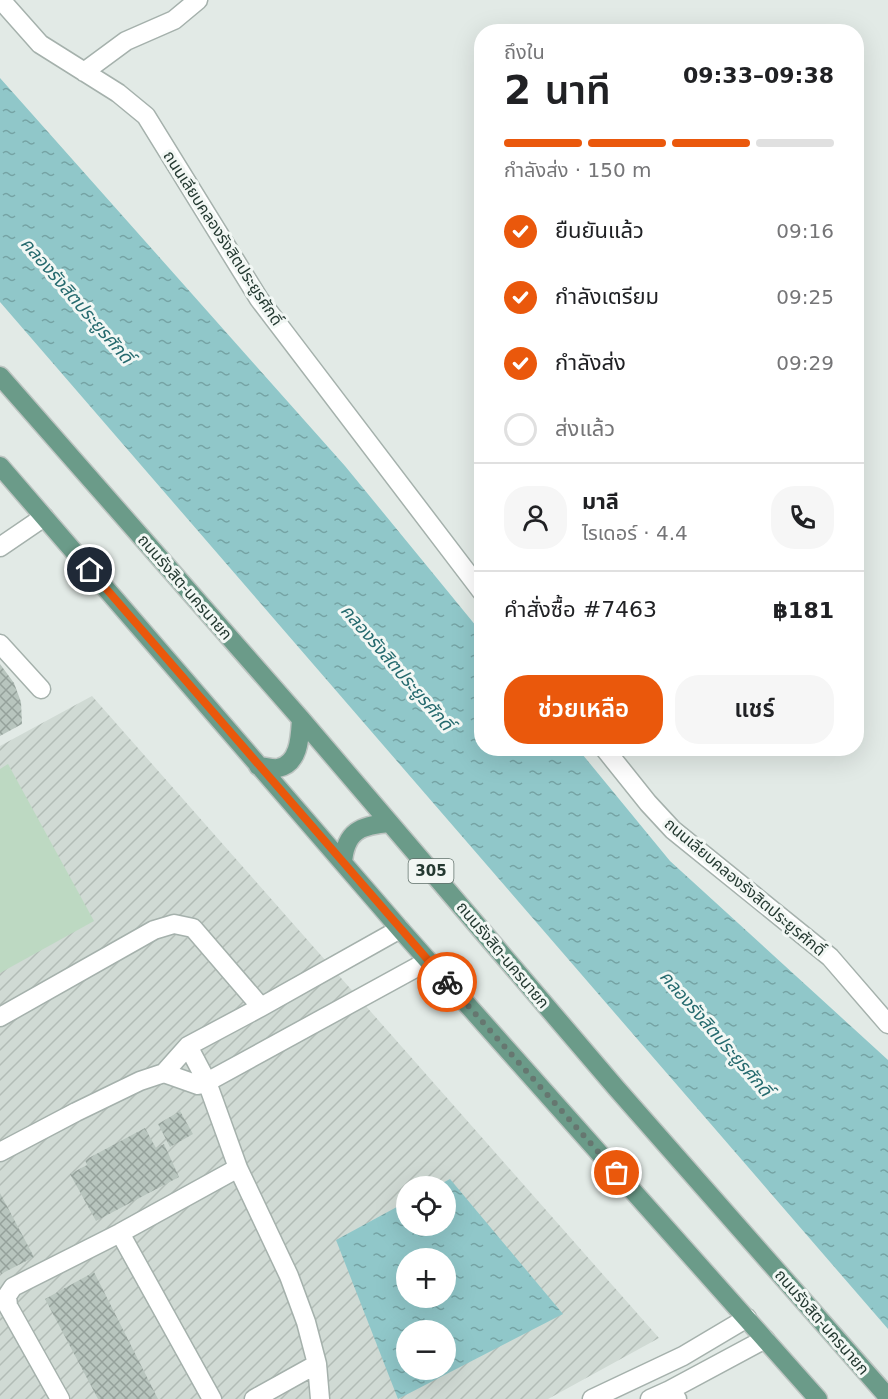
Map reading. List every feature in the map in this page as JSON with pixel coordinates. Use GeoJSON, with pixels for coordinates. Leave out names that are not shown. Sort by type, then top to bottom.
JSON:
{"type":"FeatureCollection","features":[{"type":"Feature","properties":{"kind":"main road","name":"ถนนรังสิต-นครนายก"},"geometry":{"type":"LineString","coordinates":[[0,376],[301,719],[617,1089],[888,1397]]}},
{"type":"Feature","properties":{"kind":"main road"},"geometry":{"type":"LineString","coordinates":[[0,466],[428,961],[818,1399]]}},
{"type":"Feature","properties":{"kind":"main road"},"geometry":{"type":"LineString","coordinates":[[258,766],[278,768],[290,761],[299,746],[301,719]]}},
{"type":"Feature","properties":{"kind":"main road"},"geometry":{"type":"LineString","coordinates":[[344,863],[344,848],[354,832],[370,824],[390,823]]}},
{"type":"Feature","properties":{"kind":"street","name":"ถนนเลียบคลองรังสิตประยูรศักดิ์"},"geometry":{"type":"LineString","coordinates":[[1,0],[40,44],[118,93],[146,116],[260,299],[474,581]]}},
{"type":"Feature","properties":{"kind":"street"},"geometry":{"type":"LineString","coordinates":[[84,72],[126,41],[174,20],[198,0]]}},
{"type":"Feature","properties":{"kind":"street"},"geometry":{"type":"LineString","coordinates":[[0,548],[44,517]]}},
{"type":"Feature","properties":{"kind":"street"},"geometry":{"type":"LineString","coordinates":[[0,644],[41,689]]}},
{"type":"Feature","properties":{"kind":"street","name":"ถนนเลียบคลองรังสิตประยูรศักดิ์"},"geometry":{"type":"LineString","coordinates":[[610,756],[673,830],[830,957],[888,1024]]}},
{"type":"Feature","properties":{"kind":"street"},"geometry":{"type":"LineString","coordinates":[[0,1017],[154,930],[174,924],[193,928],[261,1007]]}},
{"type":"Feature","properties":{"kind":"street"},"geometry":{"type":"LineString","coordinates":[[0,1152],[140,1081],[164,1074],[188,1046],[400,929]]}},
{"type":"Feature","properties":{"kind":"street"},"geometry":{"type":"LineString","coordinates":[[164,1074],[198,1085],[207,1082],[428,961]]}},
{"type":"Feature","properties":{"kind":"street"},"geometry":{"type":"LineString","coordinates":[[188,1046],[207,1082],[238,1168],[289,1276],[306,1322],[317,1364],[320,1399]]}},
{"type":"Feature","properties":{"kind":"street"},"geometry":{"type":"LineString","coordinates":[[60,1399],[8,1306],[7,1296],[13,1287],[120,1233],[238,1168]]}},
{"type":"Feature","properties":{"kind":"street"},"geometry":{"type":"LineString","coordinates":[[120,1233],[212,1399]]}},
{"type":"Feature","properties":{"kind":"street"},"geometry":{"type":"LineString","coordinates":[[592,1399],[683,1356],[747,1318]]}},
{"type":"Feature","properties":{"kind":"street"},"geometry":{"type":"LineString","coordinates":[[650,1399],[673,1394],[765,1340]]}},
{"type":"Feature","properties":{"kind":"street"},"geometry":{"type":"LineString","coordinates":[[254,1399],[317,1364]]}},
{"type":"Feature","properties":{"kind":"shaded area"},"geometry":{"type":"Polygon","coordinates":[[[92,696],[659,1338],[548,1399],[0,1399],[0,746],[92,696]]]}},
{"type":"Feature","properties":{"kind":"green space"},"geometry":{"type":"Polygon","coordinates":[[[8,764],[94,921],[0,973],[0,769],[8,764]]]}},
{"type":"Feature","properties":{"kind":"water","name":"คลองรังสิตประยูรศักดิ์"},"geometry":{"type":"Polygon","coordinates":[[[0,78],[345,466],[474,623],[474,756],[584,756],[670,861],[888,1060],[888,1329],[0,302],[0,78]]]}},
{"type":"Feature","properties":{"kind":"water"},"geometry":{"type":"Polygon","coordinates":[[[456,1186],[563,1314],[456,1369],[456,1320],[396,1320],[396,1380],[435,1380],[398,1399],[336,1240],[396,1207],[396,1236],[456,1236],[456,1186]]]}},
{"type":"Feature","properties":{"kind":"building"},"geometry":{"type":"Polygon","coordinates":[[[0,664],[14,683],[21,702],[22,724],[0,736],[0,664]]]}},
{"type":"Feature","properties":{"kind":"building"},"geometry":{"type":"Polygon","coordinates":[[[180,1111],[193,1134],[170,1147],[158,1124],[180,1111]]]}},
{"type":"Feature","properties":{"kind":"building"},"geometry":{"type":"Polygon","coordinates":[[[145,1128],[156,1148],[164,1144],[179,1177],[96,1221],[70,1174],[87,1165],[85,1160],[145,1128]]]}},
{"type":"Feature","properties":{"kind":"building"},"geometry":{"type":"Polygon","coordinates":[[[0,1193],[34,1257],[1,1274],[0,1272],[0,1193]]]}},
{"type":"Feature","properties":{"kind":"building"},"geometry":{"type":"Polygon","coordinates":[[[94,1272],[158,1399],[98,1399],[45,1299],[94,1272]]]}},
{"type":"Feature","properties":{"kind":"way so far"},"geometry":{"type":"LineString","coordinates":[[447,982],[617,1173]]}},
{"type":"Feature","properties":{"kind":"route"},"geometry":{"type":"LineString","coordinates":[[90,570],[447,982]]}}]}
